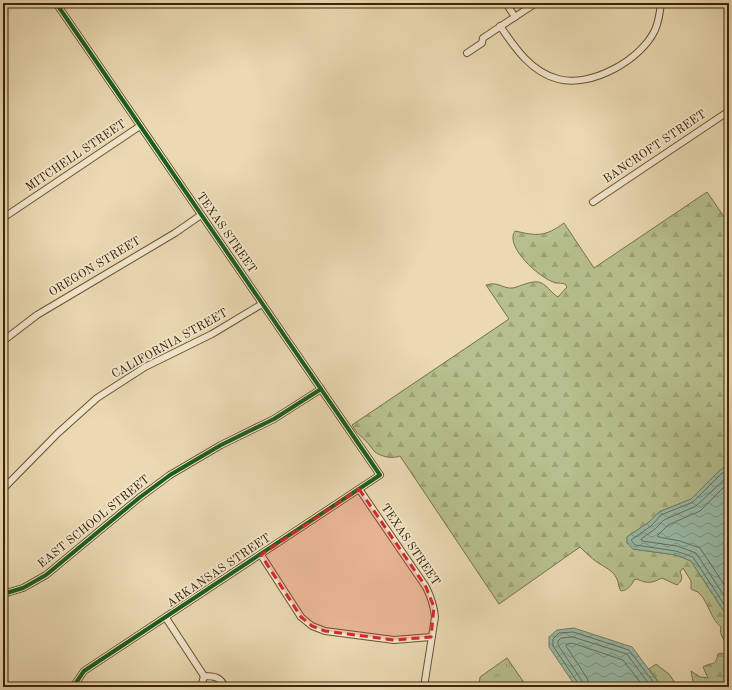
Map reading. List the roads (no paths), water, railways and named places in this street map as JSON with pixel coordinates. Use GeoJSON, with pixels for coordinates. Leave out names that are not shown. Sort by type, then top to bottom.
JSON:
{"type":"FeatureCollection","features":[{"type":"Feature","properties":{"kind":"street","name":"TEXAS STREET"},"geometry":{"type":"LineString","coordinates":[[56,3],[380,475]]}},
{"type":"Feature","properties":{"kind":"street"},"geometry":{"type":"LineString","coordinates":[[506,3],[515,17]]}},
{"type":"Feature","properties":{"kind":"street"},"geometry":{"type":"LineString","coordinates":[[467,53],[482,43],[483,38],[536,3]]}},
{"type":"Feature","properties":{"kind":"street"},"geometry":{"type":"LineString","coordinates":[[500,26],[518,50],[536,68],[557,79],[574,81],[585,80],[614,68],[640,50],[655,31],[658,24],[661,3]]}},
{"type":"Feature","properties":{"kind":"street","name":"BANCROFT STREET"},"geometry":{"type":"LineString","coordinates":[[593,202],[729,111]]}},
{"type":"Feature","properties":{"kind":"street","name":"MITCHELL STREET"},"geometry":{"type":"LineString","coordinates":[[3,218],[140,126]]}},
{"type":"Feature","properties":{"kind":"street","name":"OREGON STREET"},"geometry":{"type":"LineString","coordinates":[[3,341],[47,308],[175,233],[201,215]]}},
{"type":"Feature","properties":{"kind":"street","name":"CALIFORNIA STREET"},"geometry":{"type":"LineString","coordinates":[[3,489],[58,433],[97,398],[145,367],[212,334],[262,304]]}},
{"type":"Feature","properties":{"kind":"street","name":"EAST SCHOOL STREET"},"geometry":{"type":"LineString","coordinates":[[3,594],[22,588],[46,575],[124,509],[170,475],[221,445],[274,419],[320,388]]}},
{"type":"Feature","properties":{"kind":"street","name":"ARKANSAS STREET"},"geometry":{"type":"LineString","coordinates":[[74,686],[84,671],[380,475]]}},
{"type":"Feature","properties":{"kind":"street","name":"TEXAS STREET"},"geometry":{"type":"LineString","coordinates":[[359,489],[426,586],[434,607],[434,627],[431,637],[424,687]]}},
{"type":"Feature","properties":{"kind":"street"},"geometry":{"type":"LineString","coordinates":[[261,555],[301,617],[312,626],[325,631],[394,640],[431,637]]}},
{"type":"Feature","properties":{"kind":"street"},"geometry":{"type":"LineString","coordinates":[[166,618],[204,676],[201,687]]}},
{"type":"Feature","properties":{"kind":"street"},"geometry":{"type":"LineString","coordinates":[[204,676],[216,677],[220,679],[224,687]]}},
{"type":"Feature","properties":{"kind":"water"},"geometry":{"type":"Polygon","coordinates":[[[729,464],[729,619],[691,561],[676,555],[633,549],[627,543],[627,537],[649,522],[659,512],[691,499],[719,471],[729,464]]]}},
{"type":"Feature","properties":{"kind":"water"},"geometry":{"type":"Polygon","coordinates":[[[574,628],[632,647],[662,687],[576,687],[549,647],[549,637],[557,630],[574,628]]]}}]}
